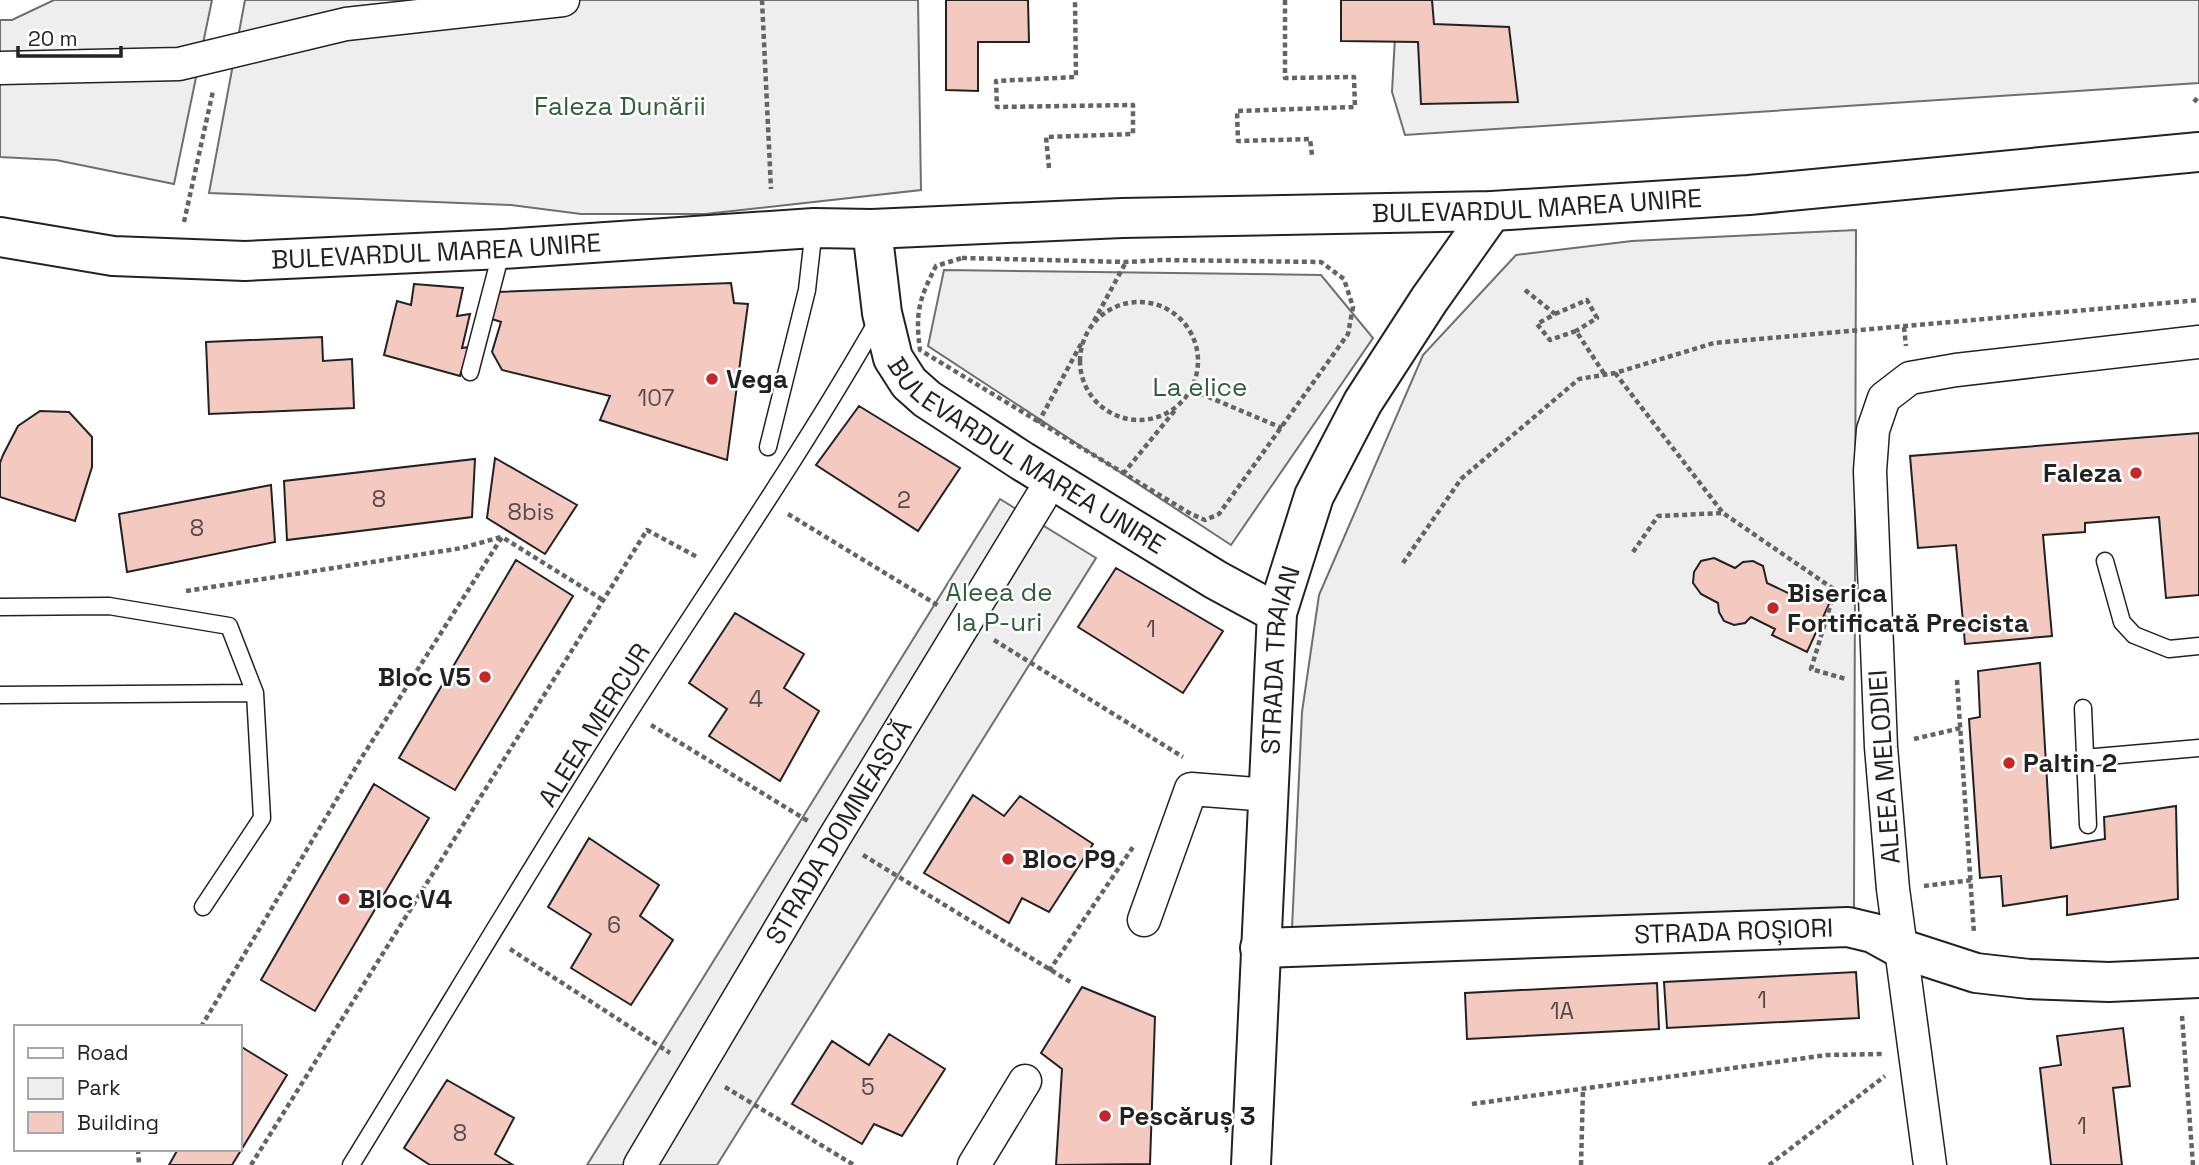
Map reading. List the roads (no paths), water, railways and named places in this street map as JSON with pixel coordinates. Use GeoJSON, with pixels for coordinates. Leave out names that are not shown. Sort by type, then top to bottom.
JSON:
{"type":"FeatureCollection","features":[{"type":"Feature","properties":{"kind":"main road","name":"BULEVARDUL MAREA UNIRE"},"geometry":{"type":"LineString","coordinates":[[0,237],[113,256],[244,261],[502,249],[814,228],[872,229],[1122,218],[1492,211],[1749,195],[2199,152]]}},
{"type":"Feature","properties":{"kind":"main road","name":"STRADA TRAIAN"},"geometry":{"type":"LineString","coordinates":[[1251,1165],[1277,613],[1314,496],[1363,402],[1429,300],[1492,211]]}},
{"type":"Feature","properties":{"kind":"main road","name":"BULEVARDUL MAREA UNIRE"},"geometry":{"type":"LineString","coordinates":[[872,229],[882,313],[894,358],[909,383],[927,399],[1070,491],[1216,580],[1277,613]]}},
{"type":"Feature","properties":{"kind":"main road","name":"STRADA ROȘIORI"},"geometry":{"type":"LineString","coordinates":[[1260,948],[1848,927],[1873,933],[1902,949],[1976,973],[2029,979],[2109,982],[2189,978]]}},
{"type":"Feature","properties":{"kind":"street"},"geometry":{"type":"LineString","coordinates":[[0,68],[179,64],[346,24],[563,0]]}},
{"type":"Feature","properties":{"kind":"street","name":"ALEEA MELODIEI"},"geometry":{"type":"LineString","coordinates":[[1930,1165],[1893,889],[1881,747],[1870,471],[1873,430],[1884,398],[1910,378],[1956,370],[2199,342]]}},
{"type":"Feature","properties":{"kind":"street","name":"STRADA DOMNEASCĂ"},"geometry":{"type":"LineString","coordinates":[[640,1165],[834,838],[1041,498]]}},
{"type":"Feature","properties":{"kind":"street"},"geometry":{"type":"LineString","coordinates":[[1144,920],[1191,789],[1269,795]]}},
{"type":"Feature","properties":{"kind":"street"},"geometry":{"type":"LineString","coordinates":[[974,1165],[1025,1081]]}},
{"type":"Feature","properties":{"kind":"lane"},"geometry":{"type":"LineString","coordinates":[[768,447],[807,290],[814,228]]}},
{"type":"Feature","properties":{"kind":"lane"},"geometry":{"type":"LineString","coordinates":[[470,372],[502,249]]}},
{"type":"Feature","properties":{"kind":"lane","name":"ALEEA MERCUR"},"geometry":{"type":"LineString","coordinates":[[351,1165],[630,711],[854,362],[882,313]]}},
{"type":"Feature","properties":{"kind":"lane"},"geometry":{"type":"LineString","coordinates":[[2105,561],[2122,622],[2133,635],[2169,649],[2199,646]]}},
{"type":"Feature","properties":{"kind":"lane"},"geometry":{"type":"LineString","coordinates":[[0,607],[108,606],[229,626],[255,693],[262,818],[203,907]]}},
{"type":"Feature","properties":{"kind":"lane"},"geometry":{"type":"LineString","coordinates":[[0,695],[255,693]]}},
{"type":"Feature","properties":{"kind":"lane"},"geometry":{"type":"LineString","coordinates":[[2083,708],[2088,825]]}},
{"type":"Feature","properties":{"kind":"lane"},"geometry":{"type":"LineString","coordinates":[[2084,758],[2199,748]]}},
{"type":"Feature","properties":{"kind":"place","name":"Vega"},"geometry":{"type":"Point","coordinates":[712,379]}},
{"type":"Feature","properties":{"kind":"place","name":"Faleza"},"geometry":{"type":"Point","coordinates":[2136,473]}},
{"type":"Feature","properties":{"kind":"place","name":"Biserica Fortificată Precista"},"geometry":{"type":"Point","coordinates":[1773,608]}},
{"type":"Feature","properties":{"kind":"place","name":"Bloc V5"},"geometry":{"type":"Point","coordinates":[485,677]}},
{"type":"Feature","properties":{"kind":"place","name":"Paltin 2"},"geometry":{"type":"Point","coordinates":[2009,763]}},
{"type":"Feature","properties":{"kind":"place","name":"Bloc P9"},"geometry":{"type":"Point","coordinates":[1008,859]}},
{"type":"Feature","properties":{"kind":"place","name":"Bloc V4"},"geometry":{"type":"Point","coordinates":[344,899]}},
{"type":"Feature","properties":{"kind":"place","name":"Pescăruș 3"},"geometry":{"type":"Point","coordinates":[1105,1116]}},
{"type":"Feature","properties":{"kind":"park label","name":"Faleza Dunării"},"geometry":{"type":"Point","coordinates":[620,106]}},
{"type":"Feature","properties":{"kind":"park label","name":"La elice"},"geometry":{"type":"Point","coordinates":[1200,387]}},
{"type":"Feature","properties":{"kind":"park label","name":"Aleea de la P-uri"},"geometry":{"type":"Point","coordinates":[999,607]}}]}
